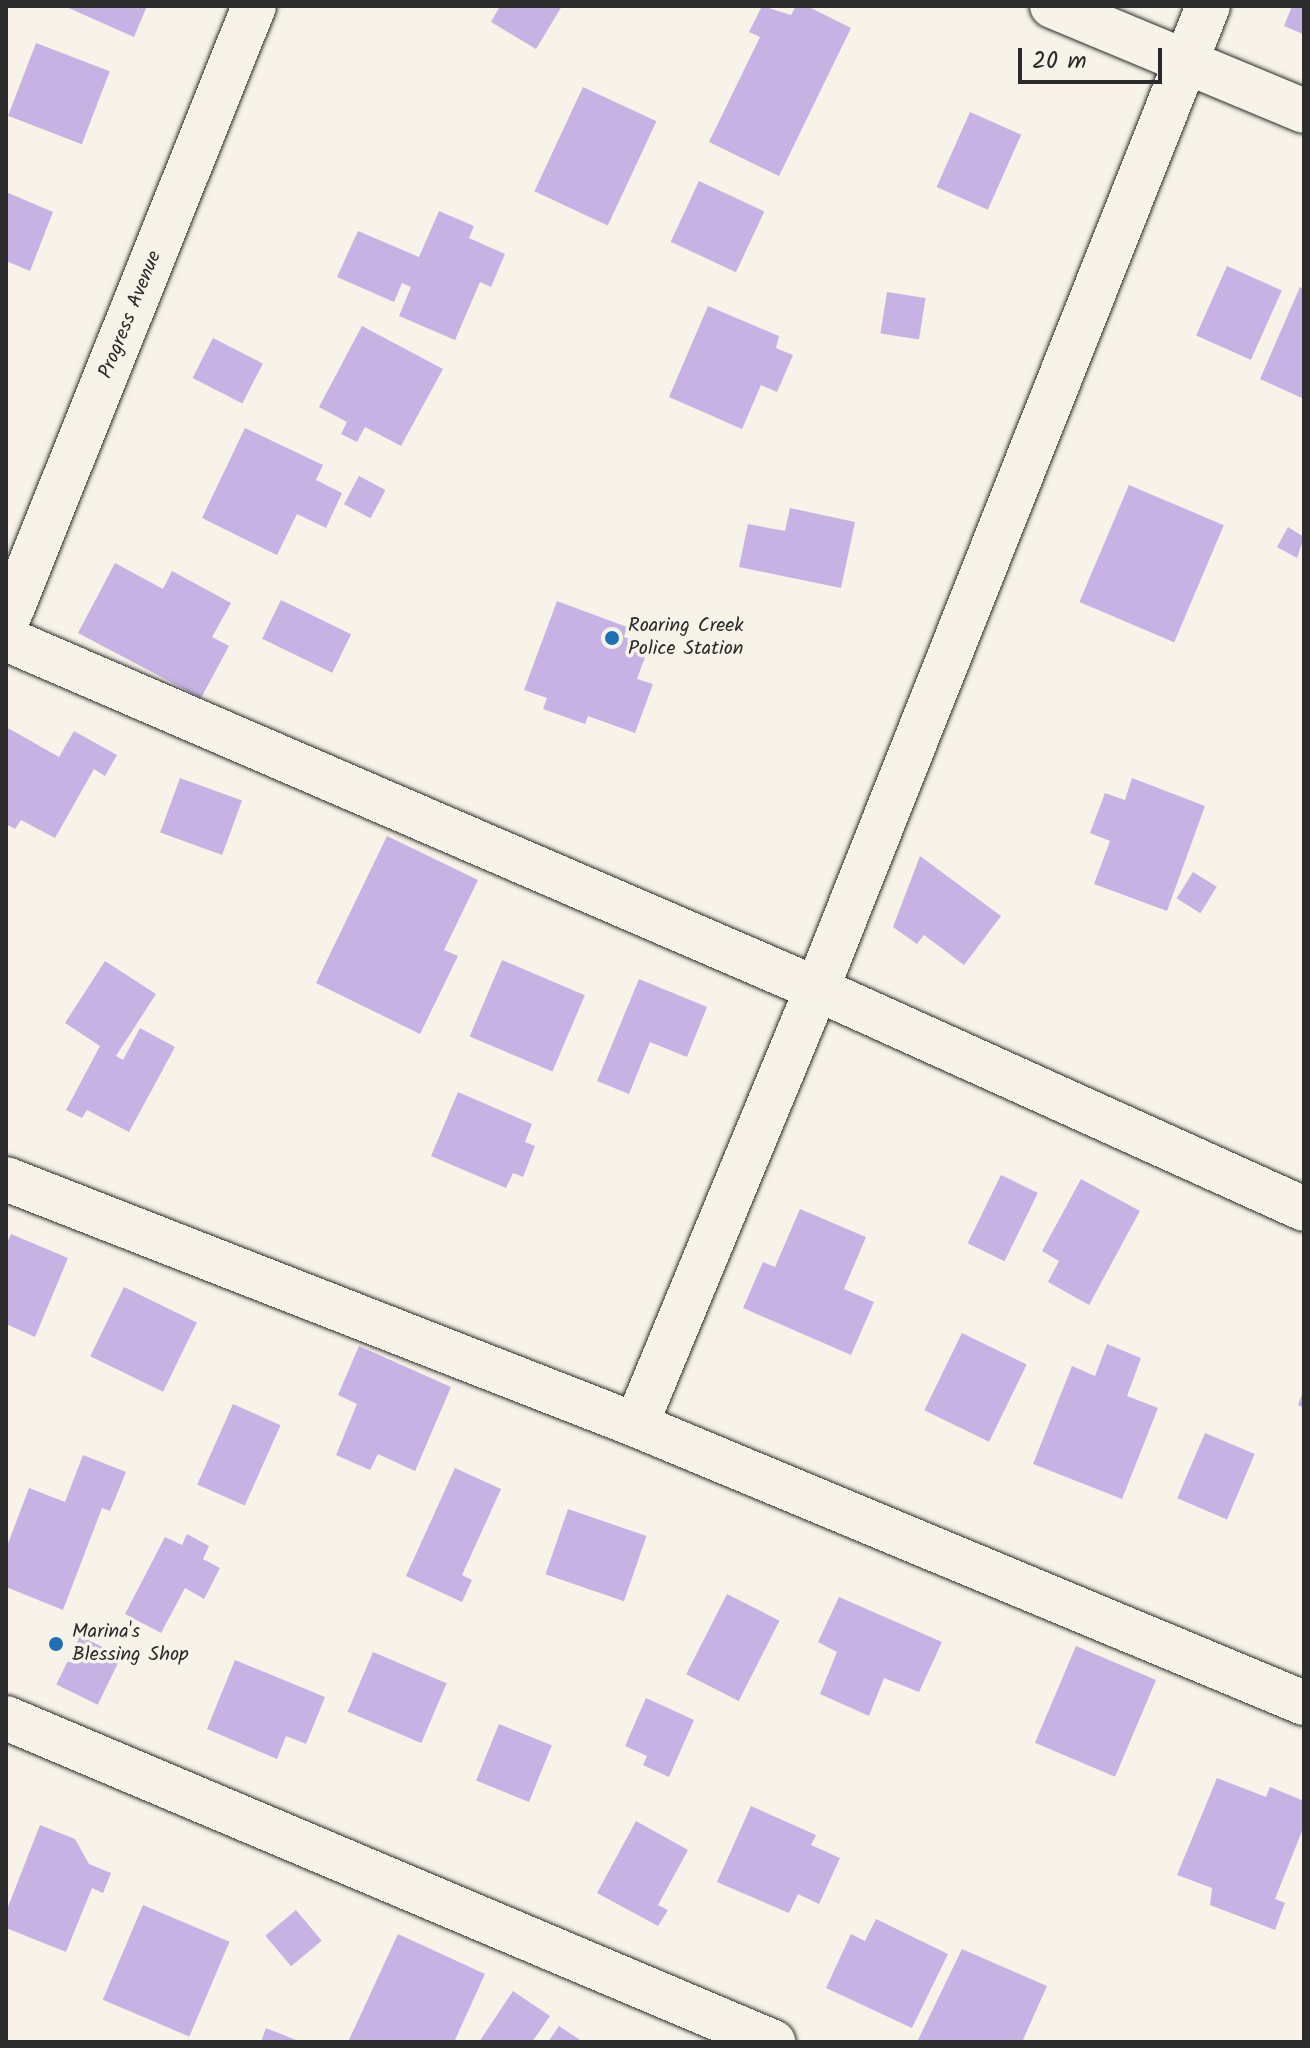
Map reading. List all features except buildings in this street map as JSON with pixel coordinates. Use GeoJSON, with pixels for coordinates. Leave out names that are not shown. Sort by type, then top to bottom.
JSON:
{"type":"FeatureCollection","features":[{"type":"Feature","properties":{"kind":"main road","name":"Progress Avenue"},"geometry":{"type":"LineString","coordinates":[[6,624],[254,6]]}},
{"type":"Feature","properties":{"kind":"main road"},"geometry":{"type":"LineString","coordinates":[[1052,6],[1304,111]]}},
{"type":"Feature","properties":{"kind":"main road"},"geometry":{"type":"LineString","coordinates":[[636,1425],[817,989],[1208,6]]}},
{"type":"Feature","properties":{"kind":"main road"},"geometry":{"type":"LineString","coordinates":[[6,639],[817,989],[1304,1209]]}},
{"type":"Feature","properties":{"kind":"main road"},"geometry":{"type":"LineString","coordinates":[[6,1179],[636,1425],[1304,1703]]}},
{"type":"Feature","properties":{"kind":"main road"},"geometry":{"type":"LineString","coordinates":[[6,1718],[773,2042]]}},
{"type":"Feature","properties":{"kind":"place","name":"Roaring Creek Police Station"},"geometry":{"type":"Point","coordinates":[612,638]}},
{"type":"Feature","properties":{"kind":"place","name":"Marina's Blessing Shop"},"geometry":{"type":"Point","coordinates":[56,1644]}}]}
